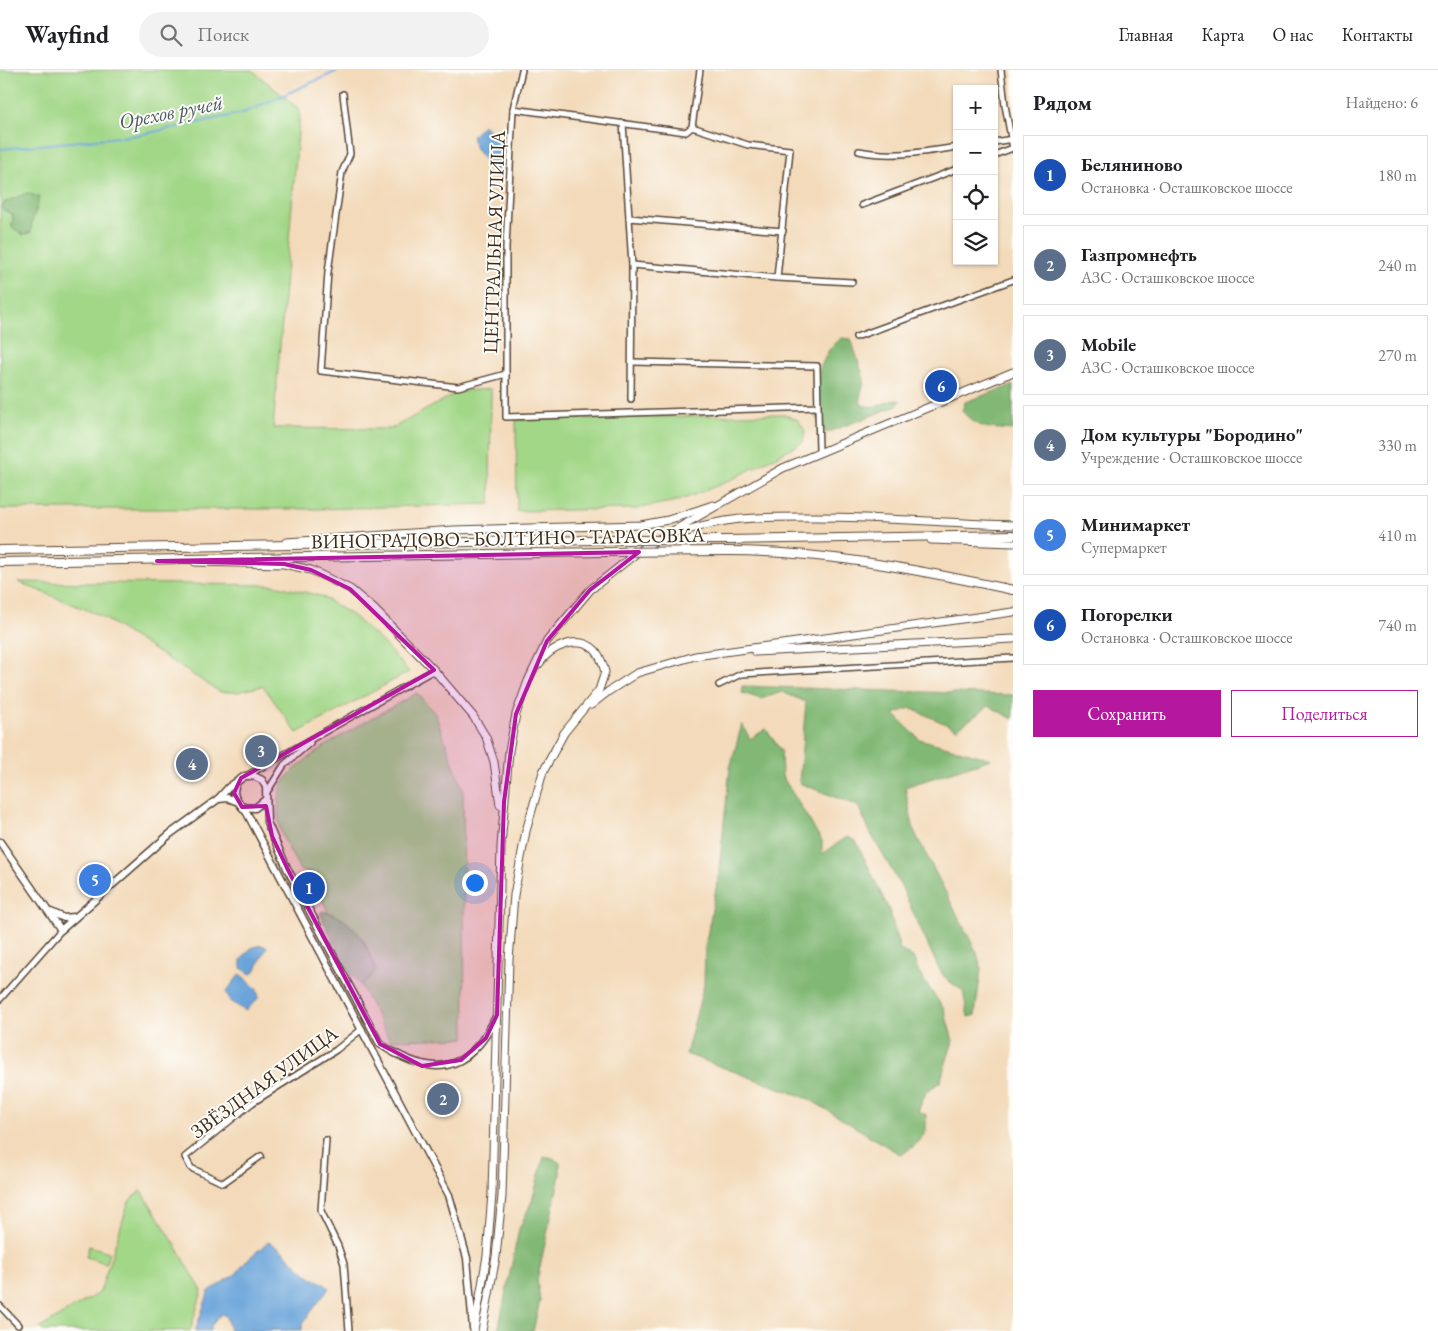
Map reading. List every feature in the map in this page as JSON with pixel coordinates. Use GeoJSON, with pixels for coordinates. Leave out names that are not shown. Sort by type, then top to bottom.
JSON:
{"type":"FeatureCollection","features":[{"type":"Feature","properties":{"kind":"main road"},"geometry":{"type":"LineString","coordinates":[[473,1331],[487,1256],[492,1194],[502,830],[509,751],[516,714],[528,681],[547,641],[566,616],[590,590],[652,543],[783,468],[1013,372]]}},
{"type":"Feature","properties":{"kind":"main road"},"geometry":{"type":"LineString","coordinates":[[252,545],[382,534],[641,525],[668,520],[728,500]]}},
{"type":"Feature","properties":{"kind":"main road"},"geometry":{"type":"LineString","coordinates":[[652,543],[696,526],[726,519],[755,517],[852,516],[1013,525]]}},
{"type":"Feature","properties":{"kind":"main road","name":"ВИНОГРАДОВО - БОЛТИНО - ТАРАСОВКА"},"geometry":{"type":"LineString","coordinates":[[0,550],[1013,535]]}},
{"type":"Feature","properties":{"kind":"main road"},"geometry":{"type":"LineString","coordinates":[[858,537],[1013,543]]}},
{"type":"Feature","properties":{"kind":"main road","name":"ВИНОГРАДОВО - БОЛТИНО - ТАРАСОВКА"},"geometry":{"type":"LineString","coordinates":[[0,562],[728,551],[827,557],[914,569],[1013,590]]}},
{"type":"Feature","properties":{"kind":"main road"},"geometry":{"type":"LineString","coordinates":[[157,561],[284,564],[311,570],[350,589],[374,609],[434,670],[473,716],[486,737],[496,770],[502,830]]}},
{"type":"Feature","properties":{"kind":"main road"},"geometry":{"type":"LineString","coordinates":[[580,714],[609,691],[637,673],[694,656],[1013,612]]}},
{"type":"Feature","properties":{"kind":"main road"},"geometry":{"type":"LineString","coordinates":[[694,656],[1013,639]]}},
{"type":"Feature","properties":{"kind":"main road"},"geometry":{"type":"LineString","coordinates":[[482,1331],[496,1257],[502,1196],[509,960],[514,895],[526,831],[544,772],[564,733],[599,690],[605,672],[597,652],[590,646],[577,642],[555,649],[541,661],[528,681]]}},
{"type":"Feature","properties":{"kind":"street","name":"ЦЕНТРАЛЬНАЯ УЛИЦА"},"geometry":{"type":"LineString","coordinates":[[522,70],[514,109],[506,247],[506,417],[818,407]]}},
{"type":"Feature","properties":{"kind":"street"},"geometry":{"type":"LineString","coordinates":[[514,109],[686,132],[692,127],[700,70]]}},
{"type":"Feature","properties":{"kind":"street"},"geometry":{"type":"LineString","coordinates":[[998,154],[1013,149],[1002,70]]}},
{"type":"Feature","properties":{"kind":"street"},"geometry":{"type":"LineString","coordinates":[[343,94],[350,154],[342,172],[328,272],[320,371],[458,387],[506,374]]}},
{"type":"Feature","properties":{"kind":"street"},"geometry":{"type":"LineString","coordinates":[[623,123],[632,265],[631,399]]}},
{"type":"Feature","properties":{"kind":"street"},"geometry":{"type":"LineString","coordinates":[[692,127],[748,146],[790,150],[778,278]]}},
{"type":"Feature","properties":{"kind":"street"},"geometry":{"type":"LineString","coordinates":[[998,141],[1012,139]]}},
{"type":"Feature","properties":{"kind":"street"},"geometry":{"type":"LineString","coordinates":[[859,151],[913,154],[953,148]]}},
{"type":"Feature","properties":{"kind":"street"},"geometry":{"type":"LineString","coordinates":[[862,205],[953,171]]}},
{"type":"Feature","properties":{"kind":"street"},"geometry":{"type":"LineString","coordinates":[[629,218],[783,231]]}},
{"type":"Feature","properties":{"kind":"street"},"geometry":{"type":"LineString","coordinates":[[632,265],[778,278],[852,282]]}},
{"type":"Feature","properties":{"kind":"street"},"geometry":{"type":"LineString","coordinates":[[856,337],[1013,280]]}},
{"type":"Feature","properties":{"kind":"street"},"geometry":{"type":"LineString","coordinates":[[632,362],[817,366],[819,452]]}},
{"type":"Feature","properties":{"kind":"street"},"geometry":{"type":"LineString","coordinates":[[719,685],[742,674],[1013,658]]}},
{"type":"Feature","properties":{"kind":"street"},"geometry":{"type":"LineString","coordinates":[[0,998],[61,930],[170,834],[218,799],[238,781],[434,670]]}},
{"type":"Feature","properties":{"kind":"street"},"geometry":{"type":"LineString","coordinates":[[318,737],[284,765],[267,792],[265,800],[267,822],[287,868],[380,1044],[399,1056],[422,1066],[444,1065],[461,1060],[476,1050],[486,1038],[497,1015]]}},
{"type":"Feature","properties":{"kind":"street"},"geometry":{"type":"LineString","coordinates":[[245,776],[254,776],[262,780],[267,792]]}},
{"type":"Feature","properties":{"kind":"street"},"geometry":{"type":"LineString","coordinates":[[236,801],[234,788],[238,781]]}},
{"type":"Feature","properties":{"kind":"street"},"geometry":{"type":"LineString","coordinates":[[218,799],[228,798],[236,801],[242,807],[431,1157],[455,1209],[467,1258],[473,1331]]}},
{"type":"Feature","properties":{"kind":"street"},"geometry":{"type":"LineString","coordinates":[[242,807],[255,808],[265,800]]}},
{"type":"Feature","properties":{"kind":"street"},"geometry":{"type":"LineString","coordinates":[[0,842],[61,930]]}},
{"type":"Feature","properties":{"kind":"street"},"geometry":{"type":"LineString","coordinates":[[48,910],[64,918],[78,916]]}},
{"type":"Feature","properties":{"kind":"street","name":"ЗВЁЗДНАЯ УЛИЦА"},"geometry":{"type":"LineString","coordinates":[[261,1156],[223,1182],[191,1168],[185,1157],[252,1104],[336,1050],[362,1029]]}},
{"type":"Feature","properties":{"kind":"street"},"geometry":{"type":"LineString","coordinates":[[326,1140],[321,1210],[338,1246],[344,1264],[349,1331]]}},
{"type":"Feature","properties":{"kind":"street"},"geometry":{"type":"LineString","coordinates":[[0,1306],[18,1325]]}},
{"type":"Feature","properties":{"kind":"highlighted area"},"geometry":{"type":"Polygon","coordinates":[[[639,552],[590,590],[547,641],[516,714],[504,802],[497,1015],[486,1038],[461,1060],[422,1066],[380,1044],[287,868],[272,836],[266,806],[242,807],[234,793],[241,778],[434,670],[350,589],[311,570],[284,564],[157,561],[639,552]]]}},
{"type":"Feature","properties":{"kind":"green space"},"geometry":{"type":"Polygon","coordinates":[[[0,70],[252,70],[300,110],[273,428],[391,429],[460,391],[491,389],[490,504],[317,509],[0,509],[0,70]],[[27,193],[4,203],[13,215],[12,227],[31,220],[37,209],[27,193]]]}},
{"type":"Feature","properties":{"kind":"green space"},"geometry":{"type":"Polygon","coordinates":[[[27,193],[39,197],[31,232],[23,235],[12,227],[13,215],[2,209],[4,203],[27,193]]]}},
{"type":"Feature","properties":{"kind":"green space"},"geometry":{"type":"Polygon","coordinates":[[[841,338],[851,339],[864,379],[860,395],[862,405],[874,406],[893,400],[901,401],[894,407],[826,433],[816,417],[816,381],[829,350],[841,338]]]}},
{"type":"Feature","properties":{"kind":"green space"},"geometry":{"type":"Polygon","coordinates":[[[1013,385],[1013,430],[979,425],[962,411],[965,402],[1013,385]]]}},
{"type":"Feature","properties":{"kind":"green space"},"geometry":{"type":"Polygon","coordinates":[[[783,414],[798,420],[805,431],[803,442],[729,481],[681,500],[636,509],[517,511],[516,420],[783,414]]]}},
{"type":"Feature","properties":{"kind":"green space"},"geometry":{"type":"Polygon","coordinates":[[[18,582],[274,585],[321,596],[353,616],[379,639],[409,672],[297,733],[263,686],[238,692],[220,692],[99,615],[18,582]]]}},
{"type":"Feature","properties":{"kind":"green space"},"geometry":{"type":"Polygon","coordinates":[[[742,686],[1013,695],[1013,719],[989,706],[957,729],[910,708],[894,714],[919,739],[991,759],[905,787],[914,831],[977,953],[981,969],[975,1015],[968,1017],[963,991],[946,979],[938,967],[902,888],[872,836],[858,806],[799,783],[806,702],[782,692],[761,699],[742,693],[742,686]]]}},
{"type":"Feature","properties":{"kind":"green space"},"geometry":{"type":"Polygon","coordinates":[[[417,693],[435,714],[463,790],[465,1038],[390,1040],[361,986],[371,978],[370,957],[362,937],[352,926],[328,912],[310,872],[300,870],[281,833],[279,823],[278,807],[282,786],[290,774],[342,735],[417,693]]]}},
{"type":"Feature","properties":{"kind":"green space"},"geometry":{"type":"Polygon","coordinates":[[[742,724],[750,739],[766,729],[781,751],[782,776],[822,841],[822,854],[847,837],[856,841],[890,912],[900,950],[913,957],[919,973],[944,1009],[953,1041],[940,1082],[926,1092],[918,1111],[926,1115],[926,1132],[914,1146],[901,1155],[809,1099],[686,1054],[704,985],[705,947],[718,878],[730,768],[742,724]]]}},
{"type":"Feature","properties":{"kind":"green space"},"geometry":{"type":"Polygon","coordinates":[[[322,911],[333,914],[350,925],[368,950],[376,970],[361,986],[349,972],[320,914],[322,911]]]}},
{"type":"Feature","properties":{"kind":"green space"},"geometry":{"type":"Polygon","coordinates":[[[544,1157],[553,1158],[560,1163],[560,1175],[537,1280],[540,1300],[533,1331],[498,1331],[519,1229],[532,1201],[544,1157]]]}},
{"type":"Feature","properties":{"kind":"green space"},"geometry":{"type":"Polygon","coordinates":[[[141,1190],[202,1291],[190,1331],[43,1331],[40,1328],[100,1292],[129,1201],[141,1190]]]}},
{"type":"Feature","properties":{"kind":"green space"},"geometry":{"type":"Polygon","coordinates":[[[89,1246],[109,1252],[106,1263],[86,1257],[89,1246]]]}},
{"type":"Feature","properties":{"kind":"water"},"geometry":{"type":"Polygon","coordinates":[[[483,125],[498,144],[501,168],[492,170],[475,146],[472,136],[483,125]]]}},
{"type":"Feature","properties":{"kind":"water"},"geometry":{"type":"Polygon","coordinates":[[[261,945],[267,947],[255,971],[251,974],[241,968],[241,960],[251,948],[261,945]]]}},
{"type":"Feature","properties":{"kind":"water"},"geometry":{"type":"Polygon","coordinates":[[[240,974],[256,988],[259,997],[246,1011],[230,1001],[226,992],[240,974]]]}},
{"type":"Feature","properties":{"kind":"water"},"geometry":{"type":"Polygon","coordinates":[[[268,1242],[285,1253],[313,1279],[329,1288],[303,1323],[302,1330],[230,1331],[226,1316],[221,1314],[211,1326],[210,1331],[195,1331],[209,1291],[236,1274],[248,1259],[268,1242]]]}},
{"type":"Feature","properties":{"kind":"waterway","name":"Орехов ручей"},"geometry":{"type":"LineString","coordinates":[[0,149],[139,135],[243,113],[340,70]]}},
{"type":"Feature","properties":{"kind":"place","name":"Погорелки"},"geometry":{"type":"Point","coordinates":[941,386]}},
{"type":"Feature","properties":{"kind":"place","name":"Mobile"},"geometry":{"type":"Point","coordinates":[261,751]}},
{"type":"Feature","properties":{"kind":"place","name":"Дом культуры \"Бородино\""},"geometry":{"type":"Point","coordinates":[192,764]}},
{"type":"Feature","properties":{"kind":"place","name":"Минимаркет"},"geometry":{"type":"Point","coordinates":[95,880]}},
{"type":"Feature","properties":{"kind":"place","name":"Беляниново"},"geometry":{"type":"Point","coordinates":[309,888]}},
{"type":"Feature","properties":{"kind":"place","name":"Газпромнефть"},"geometry":{"type":"Point","coordinates":[443,1099]}}]}
